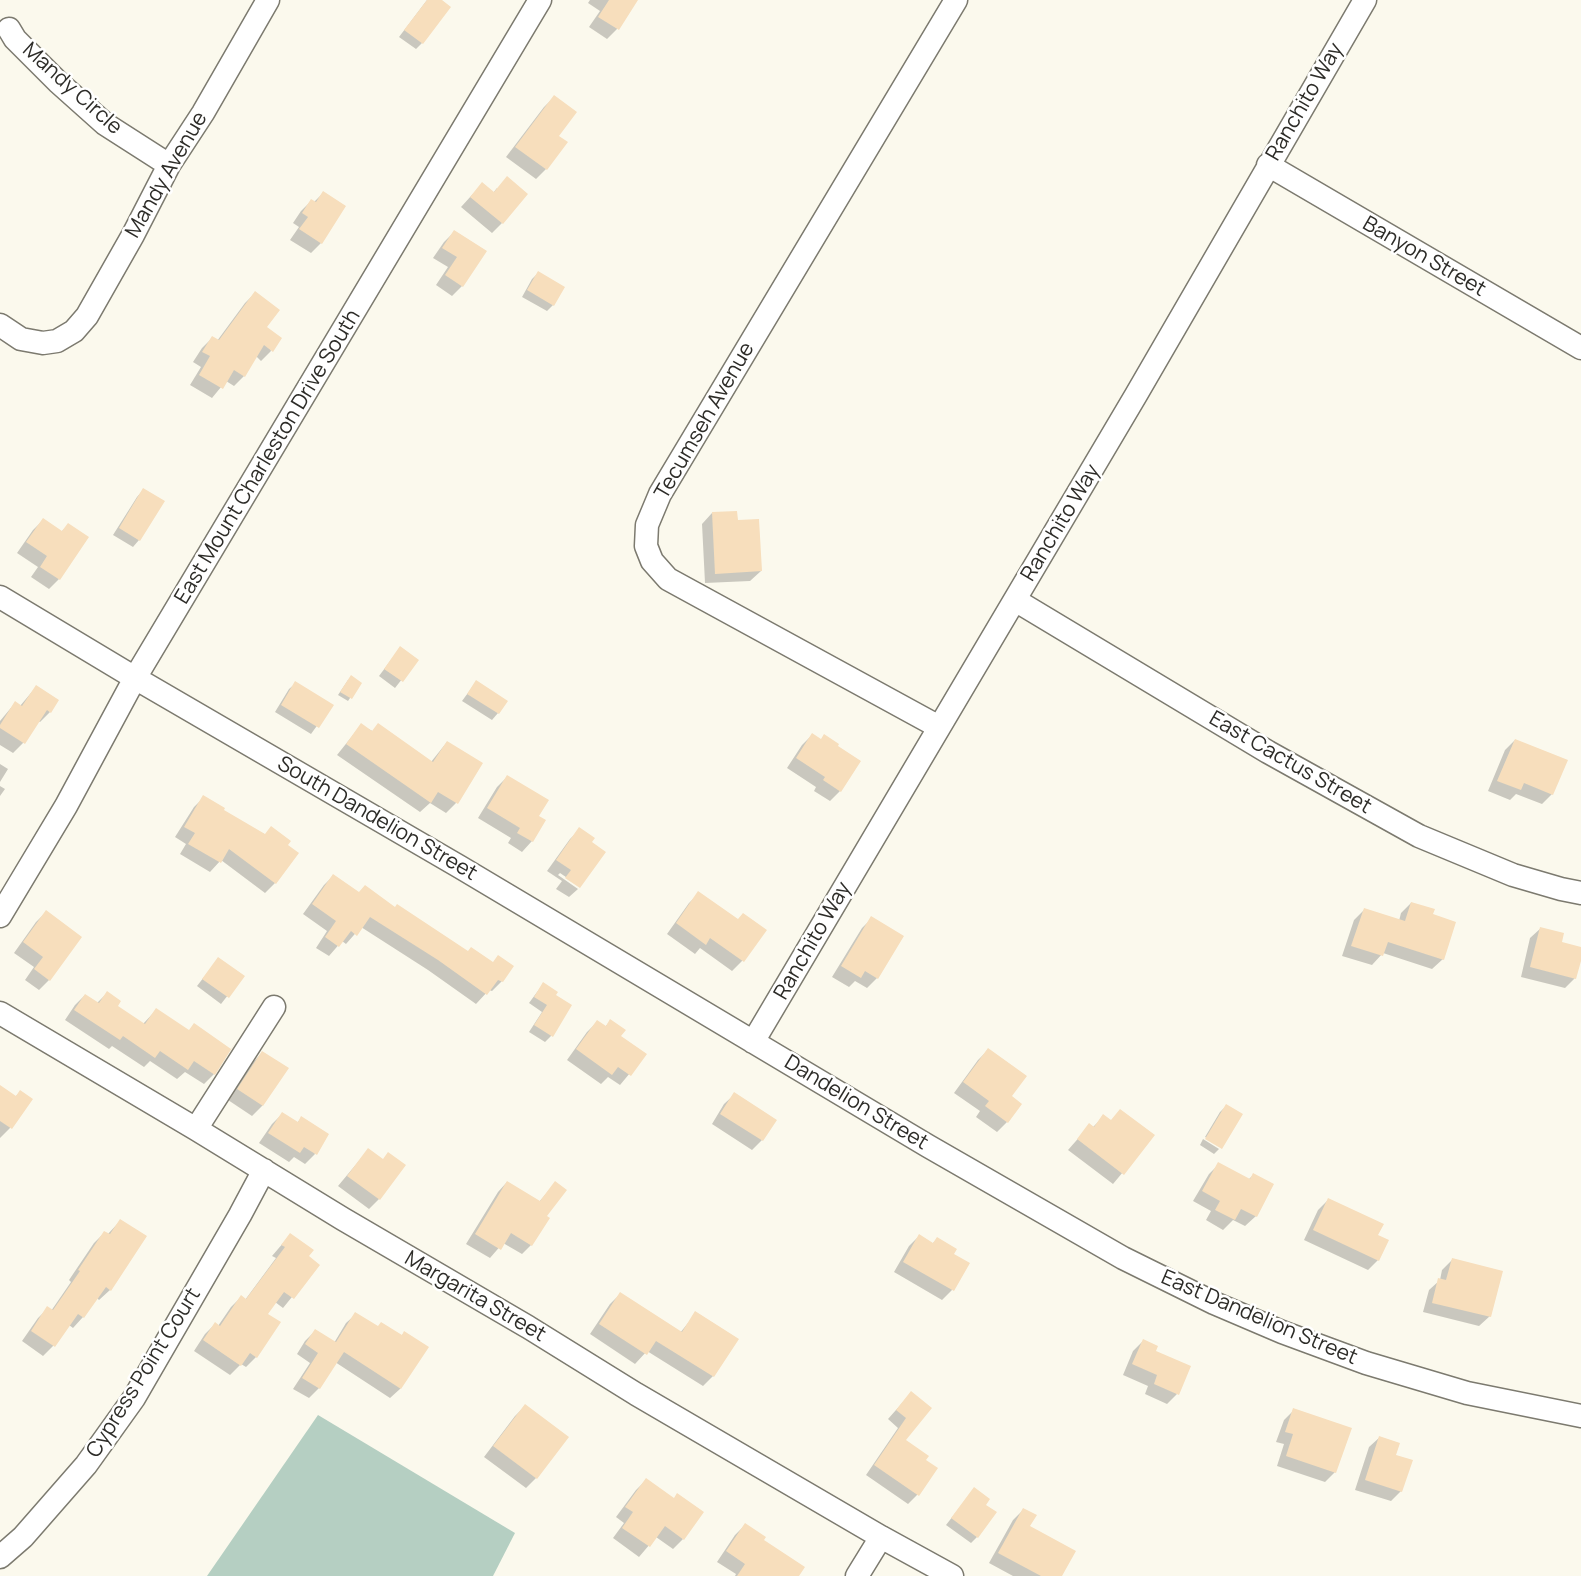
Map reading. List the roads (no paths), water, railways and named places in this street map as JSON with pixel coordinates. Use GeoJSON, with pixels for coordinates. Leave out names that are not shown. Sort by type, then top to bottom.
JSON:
{"type":"FeatureCollection","features":[{"type":"Feature","properties":{"kind":"street","name":"Mandy Avenue"},"geometry":{"type":"LineString","coordinates":[[0,325],[21,339],[43,344],[57,341],[74,331],[87,316],[169,165],[203,113],[268,0]]}},
{"type":"Feature","properties":{"kind":"street","name":"East Mount Charleston Drive South"},"geometry":{"type":"LineString","coordinates":[[0,916],[66,806],[135,678],[540,0]]}},
{"type":"Feature","properties":{"kind":"street","name":"Tecumseh Avenue"},"geometry":{"type":"LineString","coordinates":[[939,727],[668,579],[652,561],[646,546],[647,525],[660,494],[956,0]]}},
{"type":"Feature","properties":{"kind":"street","name":"Ranchito Way"},"geometry":{"type":"LineString","coordinates":[[753,1042],[1016,600],[1365,0]]}},
{"type":"Feature","properties":{"kind":"street","name":"Mandy Circle"},"geometry":{"type":"LineString","coordinates":[[9,29],[15,39],[58,82],[105,124],[169,165]]}},
{"type":"Feature","properties":{"kind":"street","name":"Banyon Street"},"geometry":{"type":"LineString","coordinates":[[1268,165],[1581,348]]}},
{"type":"Feature","properties":{"kind":"street","name":"South Dandelion Street"},"geometry":{"type":"LineString","coordinates":[[0,597],[753,1042]]}},
{"type":"Feature","properties":{"kind":"street","name":"East Cactus Street"},"geometry":{"type":"LineString","coordinates":[[1016,600],[1268,752],[1419,836],[1513,875],[1581,893]]}},
{"type":"Feature","properties":{"kind":"street"},"geometry":{"type":"LineString","coordinates":[[196,1129],[274,1007]]}},
{"type":"Feature","properties":{"kind":"street","name":"Margarita Street"},"geometry":{"type":"LineString","coordinates":[[0,1013],[528,1327],[636,1395],[952,1576]]}},
{"type":"Feature","properties":{"kind":"street","name":"Dandelion Street"},"geometry":{"type":"LineString","coordinates":[[753,1042],[958,1164]]}},
{"type":"Feature","properties":{"kind":"street","name":"East Dandelion Street"},"geometry":{"type":"LineString","coordinates":[[958,1164],[1123,1258],[1214,1303],[1282,1332],[1366,1363],[1467,1393],[1581,1416]]}},
{"type":"Feature","properties":{"kind":"street","name":"Cypress Point Court"},"geometry":{"type":"LineString","coordinates":[[0,1557],[23,1537],[86,1465],[134,1398],[264,1170]]}},
{"type":"Feature","properties":{"kind":"street"},"geometry":{"type":"LineString","coordinates":[[857,1576],[881,1537]]}}]}
